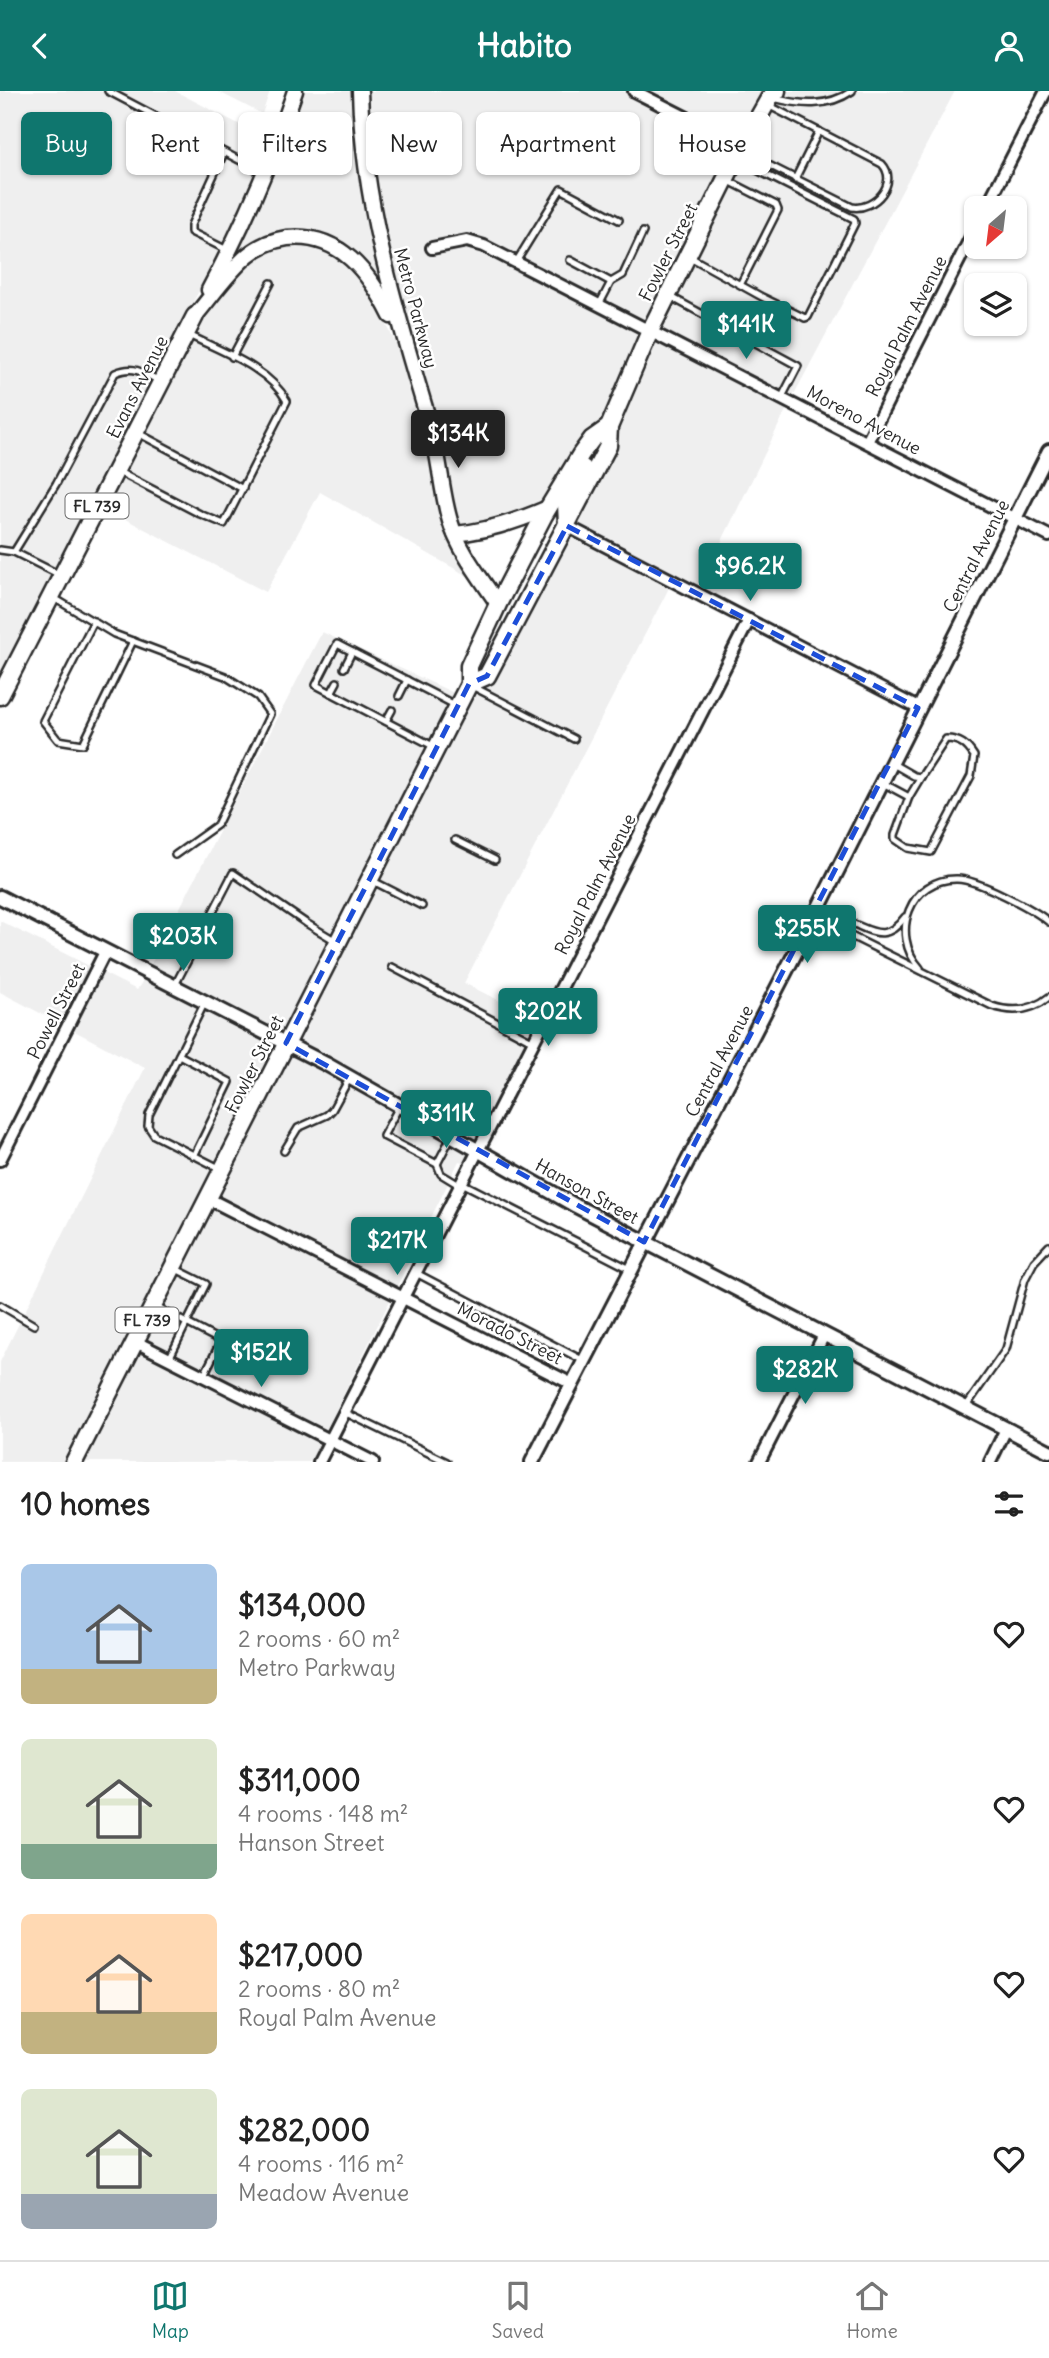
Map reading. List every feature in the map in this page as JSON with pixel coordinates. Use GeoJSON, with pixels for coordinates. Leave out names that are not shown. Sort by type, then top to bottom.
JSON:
{"type":"FeatureCollection","features":[{"type":"Feature","properties":{"kind":"main road","name":"Evans Avenue"},"geometry":{"type":"LineString","coordinates":[[288,112],[295,91]]}},
{"type":"Feature","properties":{"kind":"main road","name":"Metro Parkway"},"geometry":{"type":"LineString","coordinates":[[360,91],[361,132],[380,250],[404,343],[432,432],[448,514],[455,534],[474,569],[498,604]]}},
{"type":"Feature","properties":{"kind":"main road","name":"Fowler Street"},"geometry":{"type":"LineString","coordinates":[[762,112],[771,96]]}},
{"type":"Feature","properties":{"kind":"main road","name":"Evans Avenue"},"geometry":{"type":"LineString","coordinates":[[0,696],[229,251],[265,175]]}},
{"type":"Feature","properties":{"kind":"main road","name":"Fowler Street"},"geometry":{"type":"LineString","coordinates":[[469,684],[488,677],[608,446],[608,427],[650,331],[728,175]]}},
{"type":"Feature","properties":{"kind":"main road"},"geometry":{"type":"LineString","coordinates":[[195,316],[238,265],[257,248],[282,239],[310,238],[337,247],[360,267],[381,296],[404,343]]}},
{"type":"Feature","properties":{"kind":"main road","name":"Fowler Street"},"geometry":{"type":"LineString","coordinates":[[74,1462],[458,707],[469,684],[469,666],[498,604],[548,508],[592,439],[608,427]]}},
{"type":"Feature","properties":{"kind":"main road"},"geometry":{"type":"LineString","coordinates":[[567,526],[566,503],[589,455],[592,439]]}},
{"type":"Feature","properties":{"kind":"main road"},"geometry":{"type":"LineString","coordinates":[[455,534],[489,529],[548,508]]}},
{"type":"Feature","properties":{"kind":"main road"},"geometry":{"type":"LineString","coordinates":[[498,604],[503,646]]}},
{"type":"Feature","properties":{"kind":"street"},"geometry":{"type":"LineString","coordinates":[[634,91],[670,112]]}},
{"type":"Feature","properties":{"kind":"street"},"geometry":{"type":"LineString","coordinates":[[992,196],[1046,91]]}},
{"type":"Feature","properties":{"kind":"street","name":"Moreno Avenue"},"geometry":{"type":"LineString","coordinates":[[432,247],[467,241],[484,246],[1049,535]]}},
{"type":"Feature","properties":{"kind":"street","name":"Royal Palm Avenue"},"geometry":{"type":"LineString","coordinates":[[867,442],[964,251]]}},
{"type":"Feature","properties":{"kind":"street","name":"Central Avenue"},"geometry":{"type":"LineString","coordinates":[[532,1462],[817,911],[1049,451]]}},
{"type":"Feature","properties":{"kind":"street"},"geometry":{"type":"LineString","coordinates":[[567,526],[918,708]]}},
{"type":"Feature","properties":{"kind":"street","name":"Royal Palm Avenue"},"geometry":{"type":"LineString","coordinates":[[319,1462],[749,620]]}},
{"type":"Feature","properties":{"kind":"street","name":"Hanson Street"},"geometry":{"type":"LineString","coordinates":[[0,897],[286,1043],[453,1134],[576,1206],[1049,1451]]}},
{"type":"Feature","properties":{"kind":"street","name":"Powell Street"},"geometry":{"type":"LineString","coordinates":[[0,1160],[105,952]]}},
{"type":"Feature","properties":{"kind":"street","name":"Morado Street"},"geometry":{"type":"LineString","coordinates":[[207,1198],[572,1384]]}},
{"type":"Feature","properties":{"kind":"street"},"geometry":{"type":"LineString","coordinates":[[759,1462],[824,1335]]}},
{"type":"Feature","properties":{"kind":"street"},"geometry":{"type":"LineString","coordinates":[[136,1342],[373,1462]]}},
{"type":"Feature","properties":{"kind":"street"},"geometry":{"type":"LineString","coordinates":[[990,1462],[1006,1429]]}},
{"type":"Feature","properties":{"kind":"lane"},"geometry":{"type":"LineString","coordinates":[[108,91],[147,112]]}},
{"type":"Feature","properties":{"kind":"lane"},"geometry":{"type":"LineString","coordinates":[[771,96],[801,105],[843,97],[852,91]]}},
{"type":"Feature","properties":{"kind":"lane"},"geometry":{"type":"LineString","coordinates":[[771,96],[820,131],[882,163],[887,179],[885,188],[872,204],[861,208],[852,207],[771,167]]}},
{"type":"Feature","properties":{"kind":"lane"},"geometry":{"type":"LineString","coordinates":[[795,179],[820,131]]}},
{"type":"Feature","properties":{"kind":"lane"},"geometry":{"type":"LineString","coordinates":[[224,153],[238,160]]}},
{"type":"Feature","properties":{"kind":"lane"},"geometry":{"type":"LineString","coordinates":[[688,255],[773,302],[805,318],[808,317],[855,223],[854,219],[771,171]]}},
{"type":"Feature","properties":{"kind":"lane"},"geometry":{"type":"LineString","coordinates":[[214,175],[191,225],[191,232],[229,251]]}},
{"type":"Feature","properties":{"kind":"lane"},"geometry":{"type":"LineString","coordinates":[[725,180],[776,205],[778,210],[741,283]]}},
{"type":"Feature","properties":{"kind":"lane"},"geometry":{"type":"LineString","coordinates":[[516,262],[561,190],[619,219]]}},
{"type":"Feature","properties":{"kind":"lane"},"geometry":{"type":"LineString","coordinates":[[599,305],[611,282],[623,275],[643,232]]}},
{"type":"Feature","properties":{"kind":"lane"},"geometry":{"type":"LineString","coordinates":[[570,260],[611,282]]}},
{"type":"Feature","properties":{"kind":"lane"},"geometry":{"type":"LineString","coordinates":[[232,357],[271,283]]}},
{"type":"Feature","properties":{"kind":"lane"},"geometry":{"type":"LineString","coordinates":[[667,296],[798,366],[782,397]]}},
{"type":"Feature","properties":{"kind":"lane"},"geometry":{"type":"LineString","coordinates":[[116,470],[224,524],[243,489],[287,401],[279,387],[244,362],[186,334]]}},
{"type":"Feature","properties":{"kind":"lane"},"geometry":{"type":"LineString","coordinates":[[14,552],[56,484],[115,373],[127,368],[161,382]]}},
{"type":"Feature","properties":{"kind":"lane"},"geometry":{"type":"LineString","coordinates":[[136,432],[243,489]]}},
{"type":"Feature","properties":{"kind":"lane"},"geometry":{"type":"LineString","coordinates":[[0,550],[14,552],[62,575]]}},
{"type":"Feature","properties":{"kind":"lane"},"geometry":{"type":"LineString","coordinates":[[51,597],[114,634],[225,676],[258,697],[270,714],[216,825],[175,855]]}},
{"type":"Feature","properties":{"kind":"lane"},"geometry":{"type":"LineString","coordinates":[[94,621],[43,721],[58,740],[83,744],[133,641]]}},
{"type":"Feature","properties":{"kind":"lane"},"geometry":{"type":"LineString","coordinates":[[437,748],[316,685],[337,644],[458,707]]}},
{"type":"Feature","properties":{"kind":"lane"},"geometry":{"type":"LineString","coordinates":[[344,668],[352,652]]}},
{"type":"Feature","properties":{"kind":"lane"},"geometry":{"type":"LineString","coordinates":[[399,696],[407,680]]}},
{"type":"Feature","properties":{"kind":"lane"},"geometry":{"type":"LineString","coordinates":[[331,693],[337,682]]}},
{"type":"Feature","properties":{"kind":"lane"},"geometry":{"type":"LineString","coordinates":[[469,684],[574,739]]}},
{"type":"Feature","properties":{"kind":"lane"},"geometry":{"type":"LineString","coordinates":[[386,721],[392,710]]}},
{"type":"Feature","properties":{"kind":"lane"},"geometry":{"type":"LineString","coordinates":[[955,739],[967,745],[974,756],[971,776],[931,852],[908,848],[895,839],[909,797],[946,740],[955,739]]}},
{"type":"Feature","properties":{"kind":"lane"},"geometry":{"type":"LineString","coordinates":[[891,763],[921,777]]}},
{"type":"Feature","properties":{"kind":"lane"},"geometry":{"type":"LineString","coordinates":[[881,782],[909,797]]}},
{"type":"Feature","properties":{"kind":"lane"},"geometry":{"type":"LineString","coordinates":[[455,839],[495,860]]}},
{"type":"Feature","properties":{"kind":"lane"},"geometry":{"type":"LineString","coordinates":[[174,987],[233,873],[338,942]]}},
{"type":"Feature","properties":{"kind":"lane"},"geometry":{"type":"LineString","coordinates":[[832,921],[848,922],[863,930],[878,933],[897,925],[915,898],[928,887],[944,880],[960,879],[975,882],[1049,922]]}},
{"type":"Feature","properties":{"kind":"lane"},"geometry":{"type":"LineString","coordinates":[[370,880],[422,906]]}},
{"type":"Feature","properties":{"kind":"lane"},"geometry":{"type":"LineString","coordinates":[[817,911],[843,932],[999,1009],[1027,1009],[1049,997]]}},
{"type":"Feature","properties":{"kind":"lane"},"geometry":{"type":"LineString","coordinates":[[908,912],[905,926],[908,947],[915,962],[926,972]]}},
{"type":"Feature","properties":{"kind":"lane"},"geometry":{"type":"LineString","coordinates":[[392,967],[534,1042]]}},
{"type":"Feature","properties":{"kind":"lane"},"geometry":{"type":"LineString","coordinates":[[205,1002],[149,1115],[148,1126],[154,1135],[221,1170]]}},
{"type":"Feature","properties":{"kind":"lane"},"geometry":{"type":"LineString","coordinates":[[179,1055],[230,1082],[194,1156]]}},
{"type":"Feature","properties":{"kind":"lane"},"geometry":{"type":"LineString","coordinates":[[284,1151],[298,1128],[332,1110],[350,1077]]}},
{"type":"Feature","properties":{"kind":"lane"},"geometry":{"type":"LineString","coordinates":[[400,1105],[383,1136],[437,1164],[441,1174],[630,1269]]}},
{"type":"Feature","properties":{"kind":"lane"},"geometry":{"type":"LineString","coordinates":[[437,1164],[453,1134]]}},
{"type":"Feature","properties":{"kind":"lane"},"geometry":{"type":"LineString","coordinates":[[965,1408],[1006,1349],[1026,1279],[1034,1262],[1049,1246]]}},
{"type":"Feature","properties":{"kind":"lane"},"geometry":{"type":"LineString","coordinates":[[169,1359],[206,1284],[173,1267]]}},
{"type":"Feature","properties":{"kind":"lane"},"geometry":{"type":"LineString","coordinates":[[416,1273],[584,1361]]}},
{"type":"Feature","properties":{"kind":"lane"},"geometry":{"type":"LineString","coordinates":[[0,1305],[34,1325]]}},
{"type":"Feature","properties":{"kind":"lane"},"geometry":{"type":"LineString","coordinates":[[153,1306],[222,1341],[203,1377]]}},
{"type":"Feature","properties":{"kind":"lane"},"geometry":{"type":"LineString","coordinates":[[344,1412],[447,1462]]}},
{"type":"Feature","properties":{"kind":"highlighted area"},"geometry":{"type":"Polygon","coordinates":[[[567,526],[918,708],[644,1242],[286,1043],[469,684],[487,676],[567,526]]]}},
{"type":"Feature","properties":{"kind":"shaded area"},"geometry":{"type":"Polygon","coordinates":[[[0,91],[175,91],[215,112],[126,112],[126,175],[224,175],[224,117],[238,124],[238,175],[256,175],[223,248],[185,316],[0,681],[0,91]]]}},
{"type":"Feature","properties":{"kind":"shaded area"},"geometry":{"type":"Polygon","coordinates":[[[217,91],[270,91],[263,112],[217,91]]]}},
{"type":"Feature","properties":{"kind":"shaded area"},"geometry":{"type":"Polygon","coordinates":[[[305,91],[353,91],[354,133],[361,186],[381,282],[354,250],[340,240],[312,230],[282,231],[267,236],[253,242],[232,261],[271,175],[352,175],[352,112],[295,112],[305,91]]]}},
{"type":"Feature","properties":{"kind":"shaded area"},"geometry":{"type":"Polygon","coordinates":[[[367,91],[764,91],[754,112],[654,112],[654,175],[723,175],[604,420],[591,431],[587,431],[570,455],[544,502],[523,511],[479,524],[460,526],[439,430],[387,248],[375,175],[462,175],[462,112],[368,112],[367,91]]]}},
{"type":"Feature","properties":{"kind":"shaded area"},"geometry":{"type":"Polygon","coordinates":[[[787,91],[955,91],[790,402],[693,600],[669,588],[464,983],[540,1021],[478,1140],[296,1040],[474,691],[494,680],[612,453],[615,453],[618,442],[617,426],[656,334],[736,175],[771,175],[770,112],[787,91]]]}},
{"type":"Feature","properties":{"kind":"shaded area"},"geometry":{"type":"Polygon","coordinates":[[[295,245],[309,246],[333,254],[355,272],[375,301],[397,346],[425,435],[448,541],[471,578],[320,492],[266,592],[104,508],[201,320],[252,261],[271,250],[295,245]]]}},
{"type":"Feature","properties":{"kind":"shaded area"},"geometry":{"type":"Polygon","coordinates":[[[322,632],[456,694],[283,1033],[150,966],[322,632]]]}},
{"type":"Feature","properties":{"kind":"shaded area"},"geometry":{"type":"Polygon","coordinates":[[[0,921],[137,990],[143,980],[276,1047],[67,1462],[0,1462],[0,1362],[145,1068],[0,992],[0,921]]]}},
{"type":"Feature","properties":{"kind":"shaded area"},"geometry":{"type":"Polygon","coordinates":[[[289,1054],[470,1154],[465,1163],[459,1161],[310,1462],[83,1462],[289,1054]]]}}]}
